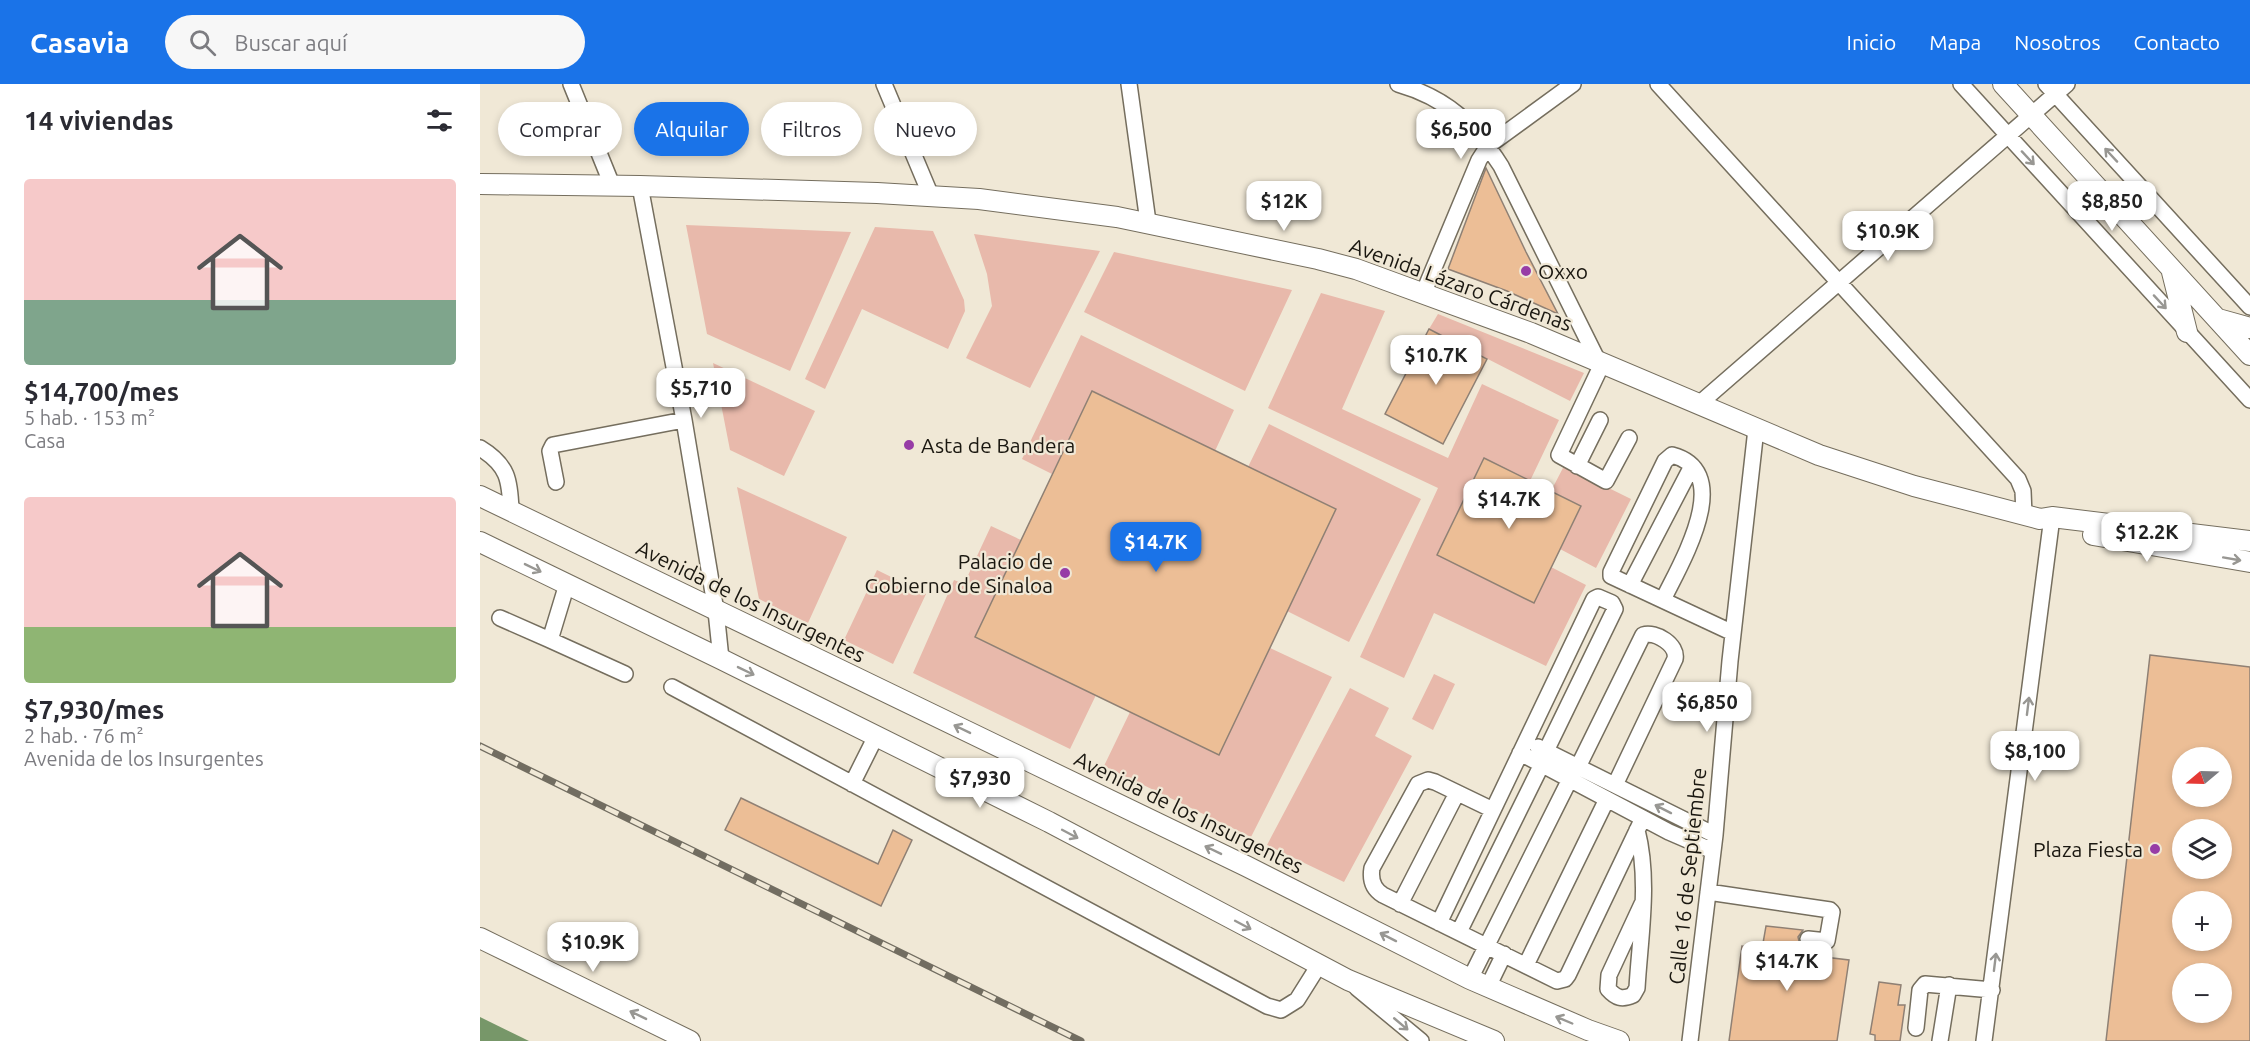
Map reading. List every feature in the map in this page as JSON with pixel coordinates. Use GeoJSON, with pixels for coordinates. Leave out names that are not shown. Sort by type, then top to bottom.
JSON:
{"type":"FeatureCollection","features":[{"type":"Feature","properties":{"kind":"main road"},"geometry":{"type":"LineString","coordinates":[[2003,84],[2250,355]]}},
{"type":"Feature","properties":{"kind":"main road","name":"Avenida Lázaro Cárdenas"},"geometry":{"type":"LineString","coordinates":[[480,184],[612,185],[931,196],[1050,208],[1148,222],[1356,269],[1531,333],[1756,429],[1861,470],[2042,520],[2250,562]]}},
{"type":"Feature","properties":{"kind":"main road"},"geometry":{"type":"LineString","coordinates":[[2172,270],[2187,332]]}},
{"type":"Feature","properties":{"kind":"main road"},"geometry":{"type":"LineString","coordinates":[[2217,319],[2250,328]]}},
{"type":"Feature","properties":{"kind":"main road","name":"Avenida de los Insurgentes"},"geometry":{"type":"LineString","coordinates":[[480,496],[1246,866],[1470,979],[1619,1041]]}},
{"type":"Feature","properties":{"kind":"main road","name":"Avenida Lázaro Cárdenas"},"geometry":{"type":"LineString","coordinates":[[2042,520],[2250,542]]}},
{"type":"Feature","properties":{"kind":"main road"},"geometry":{"type":"LineString","coordinates":[[480,542],[1049,822],[1348,980],[1494,1041]]}},
{"type":"Feature","properties":{"kind":"main road"},"geometry":{"type":"LineString","coordinates":[[480,938],[690,1041]]}},
{"type":"Feature","properties":{"kind":"street"},"geometry":{"type":"LineString","coordinates":[[572,84],[612,185]]}},
{"type":"Feature","properties":{"kind":"street"},"geometry":{"type":"LineString","coordinates":[[884,84],[931,196]]}},
{"type":"Feature","properties":{"kind":"street"},"geometry":{"type":"LineString","coordinates":[[1129,84],[1148,222]]}},
{"type":"Feature","properties":{"kind":"street"},"geometry":{"type":"LineString","coordinates":[[1398,84],[1440,100],[1467,121],[1488,146],[1501,166],[1600,362],[1559,453],[1561,458],[1606,481],[1629,438]]}},
{"type":"Feature","properties":{"kind":"street"},"geometry":{"type":"LineString","coordinates":[[1423,294],[1479,160],[1488,146],[1573,84]]}},
{"type":"Feature","properties":{"kind":"street"},"geometry":{"type":"LineString","coordinates":[[1658,84],[2018,479],[2042,520],[1992,990],[1984,1041]]}},
{"type":"Feature","properties":{"kind":"street"},"geometry":{"type":"LineString","coordinates":[[1961,84],[2250,400]]}},
{"type":"Feature","properties":{"kind":"street"},"geometry":{"type":"LineString","coordinates":[[1699,404],[2031,116],[2056,87],[2250,307]]}},
{"type":"Feature","properties":{"kind":"street"},"geometry":{"type":"LineString","coordinates":[[640,186],[684,420],[716,611],[721,659]]}},
{"type":"Feature","properties":{"kind":"street"},"geometry":{"type":"LineString","coordinates":[[556,482],[550,451],[553,445],[684,420]]}},
{"type":"Feature","properties":{"kind":"street"},"geometry":{"type":"LineString","coordinates":[[1577,466],[1600,420]]}},
{"type":"Feature","properties":{"kind":"street","name":"Calle 16 de Septiembre"},"geometry":{"type":"LineString","coordinates":[[1690,1041],[1714,843],[1733,633],[1756,429]]}},
{"type":"Feature","properties":{"kind":"street"},"geometry":{"type":"LineString","coordinates":[[480,448],[497,460],[506,473],[510,487],[511,511]]}},
{"type":"Feature","properties":{"kind":"street"},"geometry":{"type":"LineString","coordinates":[[1663,600],[1700,519],[1702,484],[1698,474],[1692,466],[1672,455],[1665,461],[1611,572],[1612,577],[1733,633]]}},
{"type":"Feature","properties":{"kind":"street"},"geometry":{"type":"LineString","coordinates":[[1630,585],[1692,466]]}},
{"type":"Feature","properties":{"kind":"street"},"geometry":{"type":"LineString","coordinates":[[550,640],[567,584]]}},
{"type":"Feature","properties":{"kind":"street"},"geometry":{"type":"LineString","coordinates":[[1439,922],[1595,597],[1612,603],[1615,609],[1459,932]]}},
{"type":"Feature","properties":{"kind":"street"},"geometry":{"type":"LineString","coordinates":[[500,618],[625,674]]}},
{"type":"Feature","properties":{"kind":"street"},"geometry":{"type":"LineString","coordinates":[[1470,979],[1643,635],[1654,634],[1674,648],[1675,659],[1526,965]]}},
{"type":"Feature","properties":{"kind":"street"},"geometry":{"type":"LineString","coordinates":[[672,687],[1267,1006],[1281,1010],[1297,1000],[1319,965]]}},
{"type":"Feature","properties":{"kind":"street"},"geometry":{"type":"LineString","coordinates":[[852,784],[876,736]]}},
{"type":"Feature","properties":{"kind":"street"},"geometry":{"type":"LineString","coordinates":[[1523,747],[1714,843]]}},
{"type":"Feature","properties":{"kind":"street"},"geometry":{"type":"LineString","coordinates":[[1493,810],[1428,780],[1418,784],[1372,868],[1372,880],[1378,892],[1557,981],[1565,979],[1568,975],[1640,824]]}},
{"type":"Feature","properties":{"kind":"street"},"geometry":{"type":"LineString","coordinates":[[1611,792],[1640,824],[1714,843]]}},
{"type":"Feature","properties":{"kind":"street"},"geometry":{"type":"LineString","coordinates":[[1400,904],[1457,793]]}},
{"type":"Feature","properties":{"kind":"street"},"geometry":{"type":"LineString","coordinates":[[1640,824],[1644,868],[1642,904],[1637,988],[1633,995],[1620,998],[1608,989],[1609,975],[1642,904]]}},
{"type":"Feature","properties":{"kind":"street"},"geometry":{"type":"LineString","coordinates":[[1708,892],[1830,910],[1833,915],[1829,939],[1825,942],[1808,939]]}},
{"type":"Feature","properties":{"kind":"street"},"geometry":{"type":"LineString","coordinates":[[1488,987],[1504,954]]}},
{"type":"Feature","properties":{"kind":"street"},"geometry":{"type":"LineString","coordinates":[[1348,980],[1421,1041]]}},
{"type":"Feature","properties":{"kind":"street"},"geometry":{"type":"LineString","coordinates":[[1916,1028],[1922,987],[1928,983],[1992,990]]}},
{"type":"Feature","properties":{"kind":"street"},"geometry":{"type":"LineString","coordinates":[[1940,1041],[1949,985]]}},
{"type":"Feature","properties":{"kind":"shaded area"},"geometry":{"type":"Polygon","coordinates":[[[686,225],[851,232],[790,371],[707,334],[686,225]]]}},
{"type":"Feature","properties":{"kind":"shaded area"},"geometry":{"type":"Polygon","coordinates":[[[875,227],[933,231],[964,300],[965,311],[948,349],[862,309],[825,389],[805,379],[875,227]]]}},
{"type":"Feature","properties":{"kind":"shaded area"},"geometry":{"type":"Polygon","coordinates":[[[974,234],[1100,251],[1030,388],[966,358],[992,306],[987,274],[974,234]]]}},
{"type":"Feature","properties":{"kind":"shaded area"},"geometry":{"type":"Polygon","coordinates":[[[1114,252],[1292,290],[1245,391],[1084,312],[1114,252]]]}},
{"type":"Feature","properties":{"kind":"shaded area"},"geometry":{"type":"Polygon","coordinates":[[[1321,293],[1385,311],[1342,409],[1448,458],[1482,384],[1559,420],[1530,481],[1484,458],[1437,555],[1534,603],[1551,567],[1586,585],[1546,666],[1434,613],[1404,678],[1360,657],[1438,488],[1268,408],[1321,293]]]}},
{"type":"Feature","properties":{"kind":"shaded area"},"geometry":{"type":"Polygon","coordinates":[[[1438,314],[1584,373],[1570,401],[1429,329],[1438,314]]]}},
{"type":"Feature","properties":{"kind":"shaded area"},"geometry":{"type":"Polygon","coordinates":[[[1081,335],[1234,410],[1215,451],[1092,391],[1052,474],[1022,459],[1081,335]]]}},
{"type":"Feature","properties":{"kind":"shaded area"},"geometry":{"type":"Polygon","coordinates":[[[713,363],[815,411],[784,476],[730,450],[713,363]]]}},
{"type":"Feature","properties":{"kind":"shaded area"},"geometry":{"type":"Polygon","coordinates":[[[1269,424],[1421,499],[1349,642],[1287,611],[1248,467],[1269,424]]]}},
{"type":"Feature","properties":{"kind":"shaded area"},"geometry":{"type":"Polygon","coordinates":[[[1564,466],[1631,499],[1596,568],[1560,549],[1581,506],[1551,491],[1564,466]]]}},
{"type":"Feature","properties":{"kind":"shaded area"},"geometry":{"type":"Polygon","coordinates":[[[737,487],[847,537],[808,623],[759,599],[737,487]]]}},
{"type":"Feature","properties":{"kind":"shaded area"},"geometry":{"type":"Polygon","coordinates":[[[991,526],[1021,540],[975,637],[1096,695],[1070,749],[913,673],[954,580],[964,584],[991,526]]]}},
{"type":"Feature","properties":{"kind":"shaded area"},"geometry":{"type":"Polygon","coordinates":[[[877,570],[926,594],[893,664],[844,640],[877,570]]]}},
{"type":"Feature","properties":{"kind":"shaded area"},"geometry":{"type":"Polygon","coordinates":[[[1270,648],[1332,677],[1251,837],[1104,766],[1130,712],[1270,648]]]}},
{"type":"Feature","properties":{"kind":"shaded area"},"geometry":{"type":"Polygon","coordinates":[[[1434,674],[1455,684],[1433,730],[1412,719],[1434,674]]]}},
{"type":"Feature","properties":{"kind":"shaded area"},"geometry":{"type":"Polygon","coordinates":[[[1350,688],[1389,708],[1375,736],[1412,756],[1344,882],[1267,845],[1350,688]]]}},
{"type":"Feature","properties":{"kind":"shaded area"},"geometry":{"type":"Polygon","coordinates":[[[480,1017],[529,1041],[480,1041],[480,1017]]]}},
{"type":"Feature","properties":{"kind":"building"},"geometry":{"type":"Polygon","coordinates":[[[1486,168],[1558,314],[1507,291],[1448,269],[1486,168]]]}},
{"type":"Feature","properties":{"kind":"building"},"geometry":{"type":"Polygon","coordinates":[[[1429,329],[1487,359],[1443,444],[1385,414],[1429,329]]]}},
{"type":"Feature","properties":{"kind":"building","name":"Palacio de Gobierno de Sinaloa"},"geometry":{"type":"Polygon","coordinates":[[[1092,391],[1336,509],[1219,755],[975,637],[1092,391]]]}},
{"type":"Feature","properties":{"kind":"building"},"geometry":{"type":"Polygon","coordinates":[[[1484,458],[1581,506],[1534,603],[1437,555],[1484,458]]]}},
{"type":"Feature","properties":{"kind":"building","name":"Plaza Fiesta"},"geometry":{"type":"Polygon","coordinates":[[[2150,655],[2250,667],[2250,1041],[2106,1041],[2150,655]]]}},
{"type":"Feature","properties":{"kind":"building"},"geometry":{"type":"Polygon","coordinates":[[[741,798],[878,864],[893,830],[912,840],[881,906],[725,830],[741,798]]]}},
{"type":"Feature","properties":{"kind":"building"},"geometry":{"type":"Polygon","coordinates":[[[1766,926],[1803,930],[1798,937],[1799,954],[1849,960],[1837,1041],[1729,1041],[1742,946],[1762,949],[1766,926]]]}},
{"type":"Feature","properties":{"kind":"building"},"geometry":{"type":"Polygon","coordinates":[[[1879,982],[1901,985],[1898,1005],[1905,1005],[1900,1041],[1875,1041],[1875,1035],[1870,1034],[1879,982]]]}},
{"type":"Feature","properties":{"kind":"railway"},"geometry":{"type":"LineString","coordinates":[[480,746],[1081,1041]]}},
{"type":"Feature","properties":{"kind":"place","name":"Oxxo"},"geometry":{"type":"Point","coordinates":[1526,271]}},
{"type":"Feature","properties":{"kind":"place","name":"Asta de Bandera"},"geometry":{"type":"Point","coordinates":[909,445]}},
{"type":"Feature","properties":{"kind":"place","name":"Palacio de Gobierno de Sinaloa"},"geometry":{"type":"Point","coordinates":[1065,573]}},
{"type":"Feature","properties":{"kind":"place","name":"Plaza Fiesta"},"geometry":{"type":"Point","coordinates":[2155,849]}}]}
